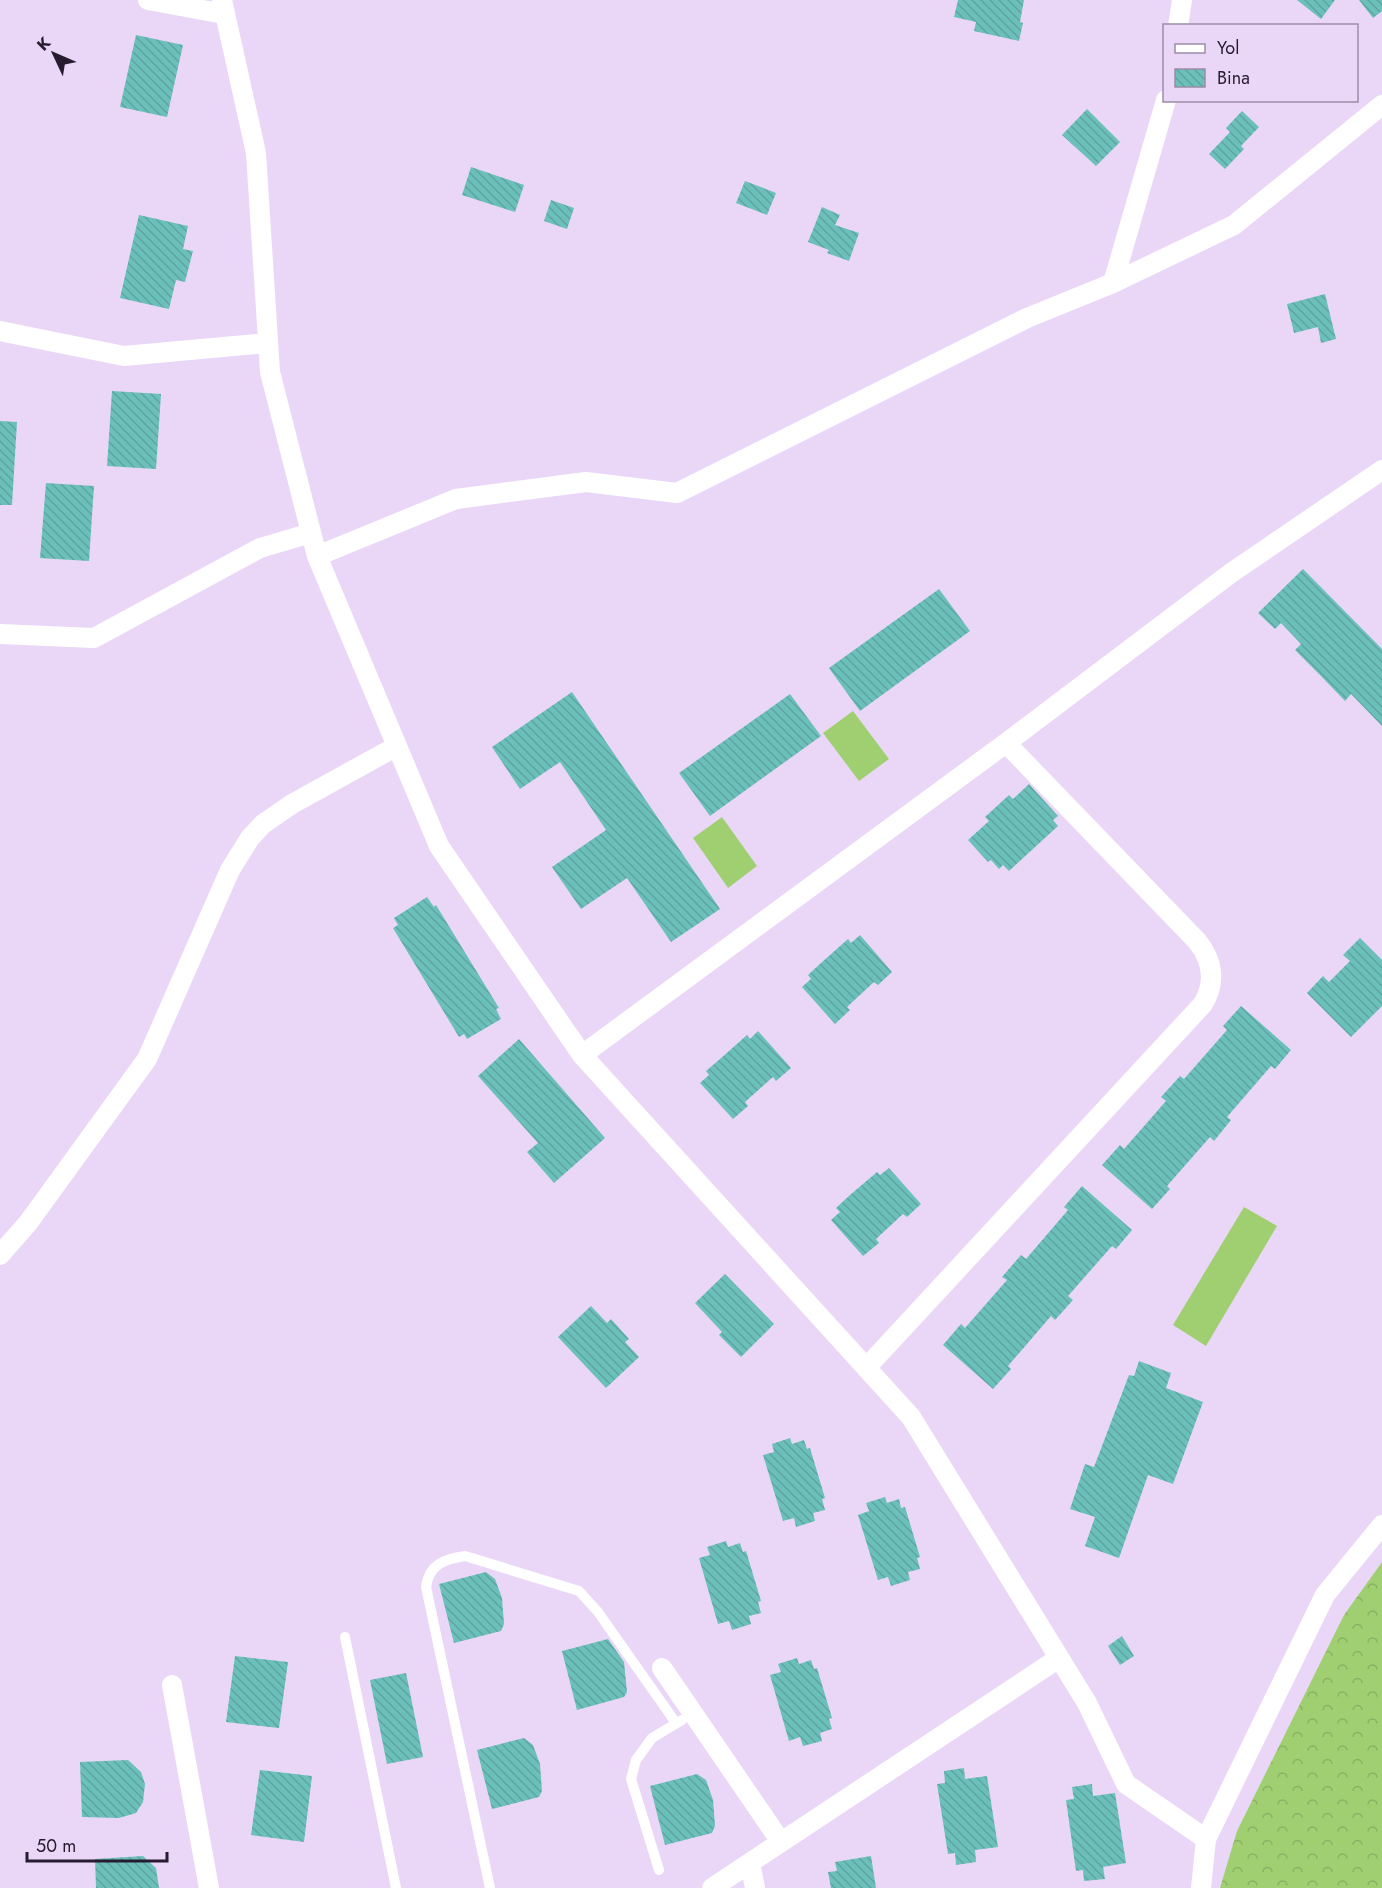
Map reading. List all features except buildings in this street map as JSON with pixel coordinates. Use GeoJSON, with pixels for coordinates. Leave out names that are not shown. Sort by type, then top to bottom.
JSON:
{"type":"FeatureCollection","features":[{"type":"Feature","properties":{"kind":"street"},"geometry":{"type":"LineString","coordinates":[[148,0],[223,7],[256,153],[270,372],[311,533],[317,556],[439,846],[582,1055],[911,1417],[1087,1703],[1126,1784],[1206,1839]]}},
{"type":"Feature","properties":{"kind":"street"},"geometry":{"type":"LineString","coordinates":[[1178,24],[1182,0]]}},
{"type":"Feature","properties":{"kind":"street"},"geometry":{"type":"LineString","coordinates":[[1113,283],[1165,102]]}},
{"type":"Feature","properties":{"kind":"street"},"geometry":{"type":"LineString","coordinates":[[317,556],[456,499],[586,482],[677,493],[1027,318],[1113,283],[1234,225],[1382,105]]}},
{"type":"Feature","properties":{"kind":"street"},"geometry":{"type":"LineString","coordinates":[[0,331],[124,356],[268,344]]}},
{"type":"Feature","properties":{"kind":"street"},"geometry":{"type":"LineString","coordinates":[[582,1055],[1006,743],[1232,573],[1382,470]]}},
{"type":"Feature","properties":{"kind":"street"},"geometry":{"type":"LineString","coordinates":[[0,634],[94,638],[260,548],[311,533]]}},
{"type":"Feature","properties":{"kind":"street"},"geometry":{"type":"LineString","coordinates":[[866,1368],[1203,1004],[1210,988],[1212,969],[1204,950],[1197,941],[1006,743]]}},
{"type":"Feature","properties":{"kind":"street"},"geometry":{"type":"LineString","coordinates":[[0,1255],[28,1223],[147,1059],[230,870],[250,838],[263,824],[292,804],[397,746]]}},
{"type":"Feature","properties":{"kind":"street"},"geometry":{"type":"LineString","coordinates":[[1201,1888],[1206,1839],[1325,1595],[1382,1525]]}},
{"type":"Feature","properties":{"kind":"street"},"geometry":{"type":"LineString","coordinates":[[712,1888],[1059,1658]]}},
{"type":"Feature","properties":{"kind":"street"},"geometry":{"type":"LineString","coordinates":[[662,1668],[685,1718],[781,1842]]}},
{"type":"Feature","properties":{"kind":"street"},"geometry":{"type":"LineString","coordinates":[[172,1685],[209,1888]]}},
{"type":"Feature","properties":{"kind":"street"},"geometry":{"type":"LineString","coordinates":[[750,1863],[754,1888]]}},
{"type":"Feature","properties":{"kind":"lane"},"geometry":{"type":"LineString","coordinates":[[490,1888],[426,1587],[429,1573],[434,1567],[448,1558],[465,1556],[579,1592],[685,1718],[652,1738],[636,1760],[631,1779],[659,1870]]}},
{"type":"Feature","properties":{"kind":"lane"},"geometry":{"type":"LineString","coordinates":[[345,1637],[396,1888]]}},
{"type":"Feature","properties":{"kind":"green space"},"geometry":{"type":"Polygon","coordinates":[[[853,711],[889,759],[859,781],[823,733],[853,711]]]}},
{"type":"Feature","properties":{"kind":"green space"},"geometry":{"type":"Polygon","coordinates":[[[722,817],[757,866],[728,888],[693,838],[722,817]]]}},
{"type":"Feature","properties":{"kind":"green space"},"geometry":{"type":"Polygon","coordinates":[[[1244,1207],[1277,1226],[1206,1346],[1173,1325],[1244,1207]]]}},
{"type":"Feature","properties":{"kind":"green space"},"geometry":{"type":"Polygon","coordinates":[[[1382,1562],[1382,1888],[1220,1888],[1237,1831],[1344,1615],[1382,1562]]]}}]}
